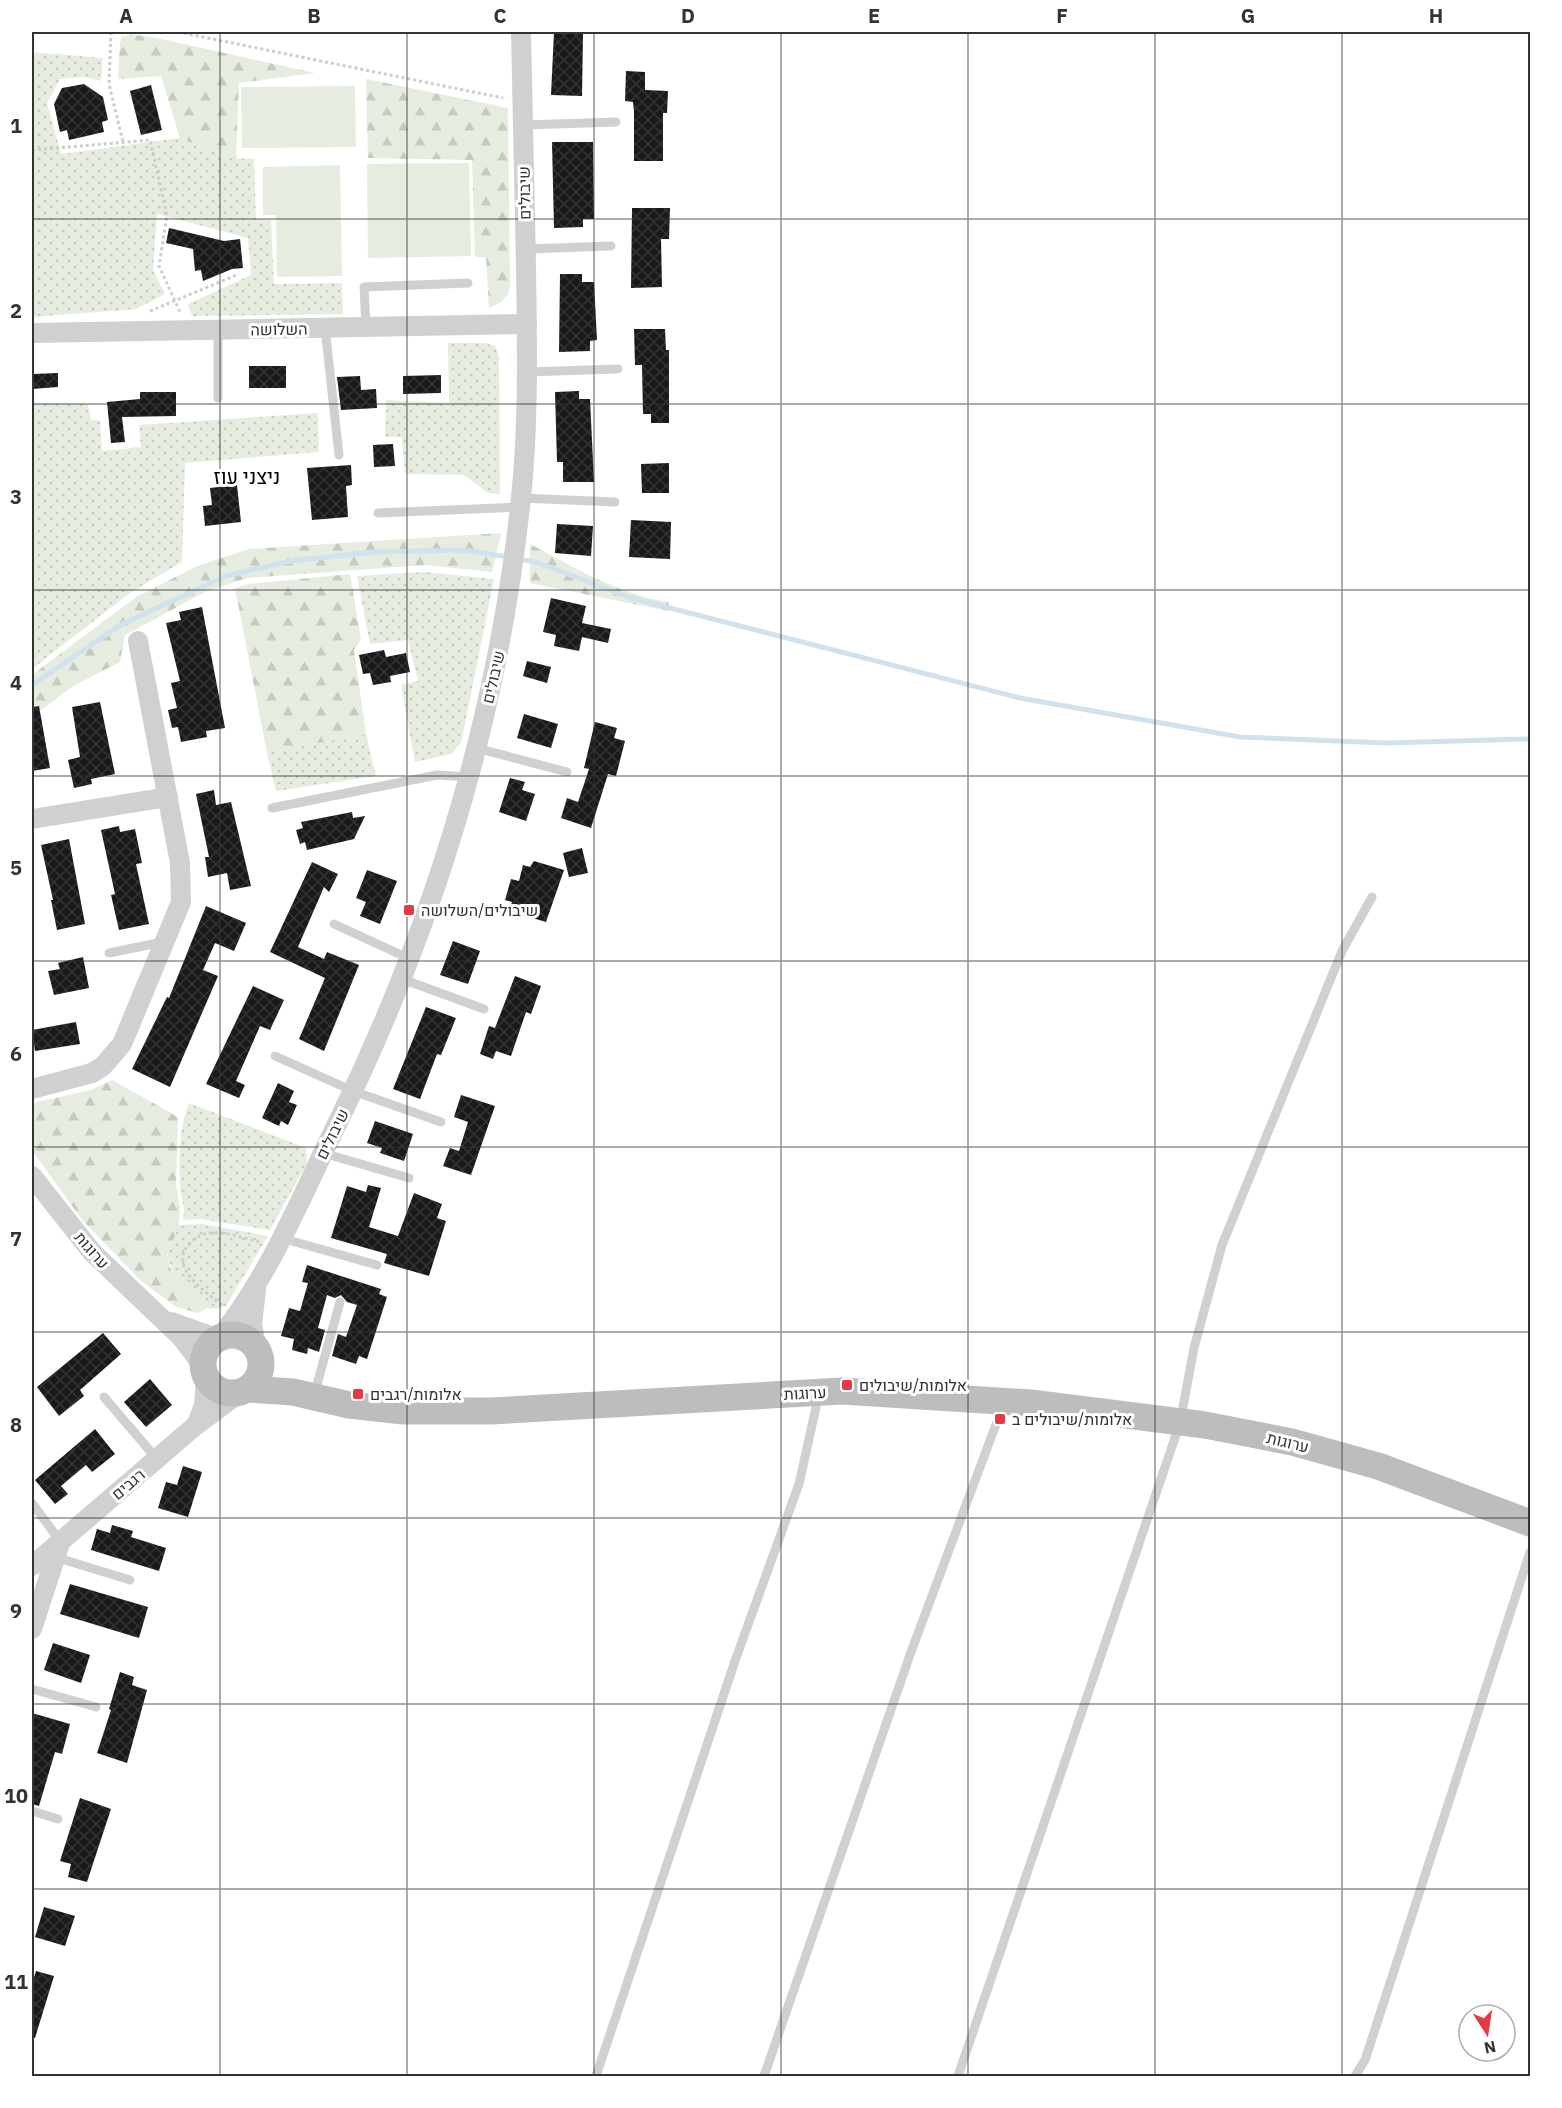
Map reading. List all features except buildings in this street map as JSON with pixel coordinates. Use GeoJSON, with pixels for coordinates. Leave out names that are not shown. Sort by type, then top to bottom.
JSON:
{"type":"FeatureCollection","features":[{"type":"Feature","properties":{"kind":"street","name":"שיבולים"},"geometry":{"type":"LineString","coordinates":[[224,1330],[259,1278],[323,1153],[353,1091],[410,959],[469,777],[503,632],[521,502],[526,372],[526,249],[521,32]]}},
{"type":"Feature","properties":{"kind":"street","name":"השלושה"},"geometry":{"type":"LineString","coordinates":[[32,333],[527,324]]}},
{"type":"Feature","properties":{"kind":"street"},"geometry":{"type":"LineString","coordinates":[[32,1089],[92,1073],[113,1056],[129,1030],[181,902],[182,885],[168,797],[138,641]]}},
{"type":"Feature","properties":{"kind":"street"},"geometry":{"type":"LineString","coordinates":[[32,819],[168,797]]}},
{"type":"Feature","properties":{"kind":"street","name":"ערוגות"},"geometry":{"type":"LineString","coordinates":[[32,1176],[112,1273],[181,1337],[204,1371]]}},
{"type":"Feature","properties":{"kind":"street","name":"שיבולים"},"geometry":{"type":"LineString","coordinates":[[258,1350],[253,1336],[252,1312],[259,1278]]}},
{"type":"Feature","properties":{"kind":"street","name":"ערוגות"},"geometry":{"type":"LineString","coordinates":[[160,1317],[200,1335],[224,1330]]}},
{"type":"Feature","properties":{"kind":"street"},"geometry":{"type":"LineString","coordinates":[[224,1330],[248,1338],[258,1350],[260,1375],[245,1390],[228,1393],[219,1390],[204,1371],[204,1355],[224,1330]]}},
{"type":"Feature","properties":{"kind":"street","name":"ערוגות"},"geometry":{"type":"LineString","coordinates":[[258,1350],[281,1377],[316,1395]]}},
{"type":"Feature","properties":{"kind":"street","name":"רגבים"},"geometry":{"type":"LineString","coordinates":[[195,1426],[204,1405],[204,1371]]}},
{"type":"Feature","properties":{"kind":"street","name":"ערוגות"},"geometry":{"type":"LineString","coordinates":[[245,1390],[316,1395],[373,1408],[445,1412],[819,1391],[885,1392],[1005,1400],[1259,1435],[1328,1451],[1378,1466],[1530,1523]]}},
{"type":"Feature","properties":{"kind":"street","name":"רגבים"},"geometry":{"type":"LineString","coordinates":[[32,1566],[58,1549],[195,1426],[245,1390]]}},
{"type":"Feature","properties":{"kind":"street"},"geometry":{"type":"LineString","coordinates":[[32,1629],[36,1595],[58,1549]]}},
{"type":"Feature","properties":{"kind":"lane"},"geometry":{"type":"LineString","coordinates":[[523,125],[616,122]]}},
{"type":"Feature","properties":{"kind":"lane"},"geometry":{"type":"LineString","coordinates":[[526,249],[611,246]]}},
{"type":"Feature","properties":{"kind":"lane"},"geometry":{"type":"LineString","coordinates":[[366,327],[364,287],[468,283]]}},
{"type":"Feature","properties":{"kind":"lane"},"geometry":{"type":"LineString","coordinates":[[325,328],[339,455]]}},
{"type":"Feature","properties":{"kind":"lane"},"geometry":{"type":"LineString","coordinates":[[218,330],[218,398]]}},
{"type":"Feature","properties":{"kind":"lane"},"geometry":{"type":"LineString","coordinates":[[526,372],[618,369]]}},
{"type":"Feature","properties":{"kind":"lane"},"geometry":{"type":"LineString","coordinates":[[378,513],[521,502],[615,502]]}},
{"type":"Feature","properties":{"kind":"lane"},"geometry":{"type":"LineString","coordinates":[[476,748],[567,772]]}},
{"type":"Feature","properties":{"kind":"lane"},"geometry":{"type":"LineString","coordinates":[[272,808],[437,776],[469,777]]}},
{"type":"Feature","properties":{"kind":"lane"},"geometry":{"type":"LineString","coordinates":[[958,2076],[1179,1423],[1194,1348],[1222,1245],[1342,951],[1372,897]]}},
{"type":"Feature","properties":{"kind":"lane"},"geometry":{"type":"LineString","coordinates":[[334,924],[410,959]]}},
{"type":"Feature","properties":{"kind":"lane"},"geometry":{"type":"LineString","coordinates":[[109,953],[166,942]]}},
{"type":"Feature","properties":{"kind":"lane"},"geometry":{"type":"LineString","coordinates":[[402,979],[484,1009]]}},
{"type":"Feature","properties":{"kind":"lane"},"geometry":{"type":"LineString","coordinates":[[275,1056],[353,1091],[441,1122]]}},
{"type":"Feature","properties":{"kind":"lane"},"geometry":{"type":"LineString","coordinates":[[323,1153],[409,1178]]}},
{"type":"Feature","properties":{"kind":"lane"},"geometry":{"type":"LineString","coordinates":[[278,1242],[376,1265]]}},
{"type":"Feature","properties":{"kind":"lane"},"geometry":{"type":"LineString","coordinates":[[316,1395],[340,1302]]}},
{"type":"Feature","properties":{"kind":"lane"},"geometry":{"type":"LineString","coordinates":[[596,2076],[736,1658],[799,1484],[819,1391]]}},
{"type":"Feature","properties":{"kind":"lane"},"geometry":{"type":"LineString","coordinates":[[104,1397],[157,1460]]}},
{"type":"Feature","properties":{"kind":"lane"},"geometry":{"type":"LineString","coordinates":[[764,2076],[911,1652],[1005,1400]]}},
{"type":"Feature","properties":{"kind":"lane"},"geometry":{"type":"LineString","coordinates":[[32,1503],[58,1549],[130,1580]]}},
{"type":"Feature","properties":{"kind":"lane"},"geometry":{"type":"LineString","coordinates":[[1355,2076],[1365,2060],[1530,1552]]}},
{"type":"Feature","properties":{"kind":"lane"},"geometry":{"type":"LineString","coordinates":[[32,1689],[96,1707]]}},
{"type":"Feature","properties":{"kind":"lane"},"geometry":{"type":"LineString","coordinates":[[32,1811],[58,1819]]}},
{"type":"Feature","properties":{"kind":"path"},"geometry":{"type":"LineString","coordinates":[[111,32],[109,84],[123,142]]}},
{"type":"Feature","properties":{"kind":"path"},"geometry":{"type":"LineString","coordinates":[[178,32],[523,101]]}},
{"type":"Feature","properties":{"kind":"path"},"geometry":{"type":"LineString","coordinates":[[32,150],[150,140],[167,215],[159,266],[189,330]]}},
{"type":"Feature","properties":{"kind":"path"},"geometry":{"type":"LineString","coordinates":[[147,312],[239,274]]}},
{"type":"Feature","properties":{"kind":"path"},"geometry":{"type":"LineString","coordinates":[[224,1330],[187,1273],[182,1262],[183,1252],[198,1236],[216,1232],[278,1242]]}},
{"type":"Feature","properties":{"kind":"green space"},"geometry":{"type":"Polygon","coordinates":[[[131,34],[315,73],[239,83],[236,158],[230,158],[180,138],[161,76],[118,79],[120,42],[122,37],[131,34]]]}},
{"type":"Feature","properties":{"kind":"green space"},"geometry":{"type":"Polygon","coordinates":[[[32,52],[103,58],[101,81],[86,77],[60,79],[47,103],[61,154],[180,138],[230,158],[254,159],[256,219],[271,220],[274,284],[342,283],[343,314],[192,316],[188,304],[251,275],[248,238],[157,214],[153,270],[165,294],[136,309],[32,317],[32,52]]]}},
{"type":"Feature","properties":{"kind":"green space"},"geometry":{"type":"Polygon","coordinates":[[[366,79],[508,108],[510,285],[504,300],[489,308],[486,257],[475,257],[472,160],[368,158],[366,79]]]}},
{"type":"Feature","properties":{"kind":"green space"},"geometry":{"type":"Polygon","coordinates":[[[355,86],[356,147],[242,148],[241,87],[355,86]]]}},
{"type":"Feature","properties":{"kind":"green space"},"geometry":{"type":"Polygon","coordinates":[[[469,163],[471,256],[368,258],[367,164],[469,163]]]}},
{"type":"Feature","properties":{"kind":"green space"},"geometry":{"type":"Polygon","coordinates":[[[340,165],[342,276],[277,277],[276,215],[263,215],[263,167],[340,165]]]}},
{"type":"Feature","properties":{"kind":"green space"},"geometry":{"type":"Polygon","coordinates":[[[448,343],[485,343],[495,346],[499,356],[500,494],[488,493],[464,475],[405,474],[402,437],[385,437],[386,400],[449,403],[448,343]]]}},
{"type":"Feature","properties":{"kind":"green space"},"geometry":{"type":"Polygon","coordinates":[[[32,403],[88,404],[91,420],[100,421],[102,451],[141,447],[139,425],[318,413],[319,452],[185,463],[182,562],[130,593],[32,669],[32,403]]]}},
{"type":"Feature","properties":{"kind":"green space"},"geometry":{"type":"Polygon","coordinates":[[[501,533],[492,572],[425,565],[247,578],[205,592],[125,635],[120,662],[73,686],[32,717],[32,675],[136,597],[197,566],[249,549],[501,533]]]}},
{"type":"Feature","properties":{"kind":"green space"},"geometry":{"type":"Polygon","coordinates":[[[530,544],[615,587],[669,602],[668,611],[530,583],[530,544]]]}},
{"type":"Feature","properties":{"kind":"green space"},"geometry":{"type":"Polygon","coordinates":[[[424,572],[494,579],[461,743],[451,754],[415,762],[401,685],[418,681],[408,640],[370,644],[357,576],[424,572]]]}},
{"type":"Feature","properties":{"kind":"green space"},"geometry":{"type":"Polygon","coordinates":[[[350,574],[361,639],[354,650],[366,734],[267,753],[235,588],[249,584],[350,574]]]}},
{"type":"Feature","properties":{"kind":"green space"},"geometry":{"type":"Polygon","coordinates":[[[366,734],[376,776],[276,791],[267,753],[366,734]]]}},
{"type":"Feature","properties":{"kind":"green space"},"geometry":{"type":"Polygon","coordinates":[[[112,1080],[178,1117],[176,1185],[180,1208],[179,1225],[167,1255],[170,1268],[182,1284],[207,1308],[198,1313],[176,1307],[141,1281],[82,1220],[32,1150],[32,1103],[91,1090],[112,1080]]]}},
{"type":"Feature","properties":{"kind":"green space"},"geometry":{"type":"Polygon","coordinates":[[[189,1103],[306,1148],[307,1163],[270,1230],[200,1219],[183,1220],[184,1210],[180,1188],[181,1132],[189,1103]]]}},
{"type":"Feature","properties":{"kind":"green space"},"geometry":{"type":"Polygon","coordinates":[[[202,1224],[268,1236],[226,1306],[219,1308],[207,1308],[195,1299],[172,1270],[169,1262],[171,1240],[179,1225],[202,1224]]]}},
{"type":"Feature","properties":{"kind":"waterway"},"geometry":{"type":"LineString","coordinates":[[32,685],[122,624],[226,576],[290,561],[374,552],[464,550],[508,557]]}},
{"type":"Feature","properties":{"kind":"waterway"},"geometry":{"type":"LineString","coordinates":[[517,559],[536,562],[631,598],[1020,698],[1240,737],[1386,743],[1530,739]]}},
{"type":"Feature","properties":{"kind":"place","name":"שיבולים/השלושה"},"geometry":{"type":"Point","coordinates":[409,910]}},
{"type":"Feature","properties":{"kind":"place","name":"אלומות/שיבולים"},"geometry":{"type":"Point","coordinates":[847,1385]}},
{"type":"Feature","properties":{"kind":"place","name":"אלומות/רגבים"},"geometry":{"type":"Point","coordinates":[358,1394]}},
{"type":"Feature","properties":{"kind":"place","name":"אלומות/שיבולים ב"},"geometry":{"type":"Point","coordinates":[1000,1419]}},
{"type":"Feature","properties":{"kind":"district","name":"ניצני עוז"},"geometry":{"type":"Point","coordinates":[247,477]}}]}
